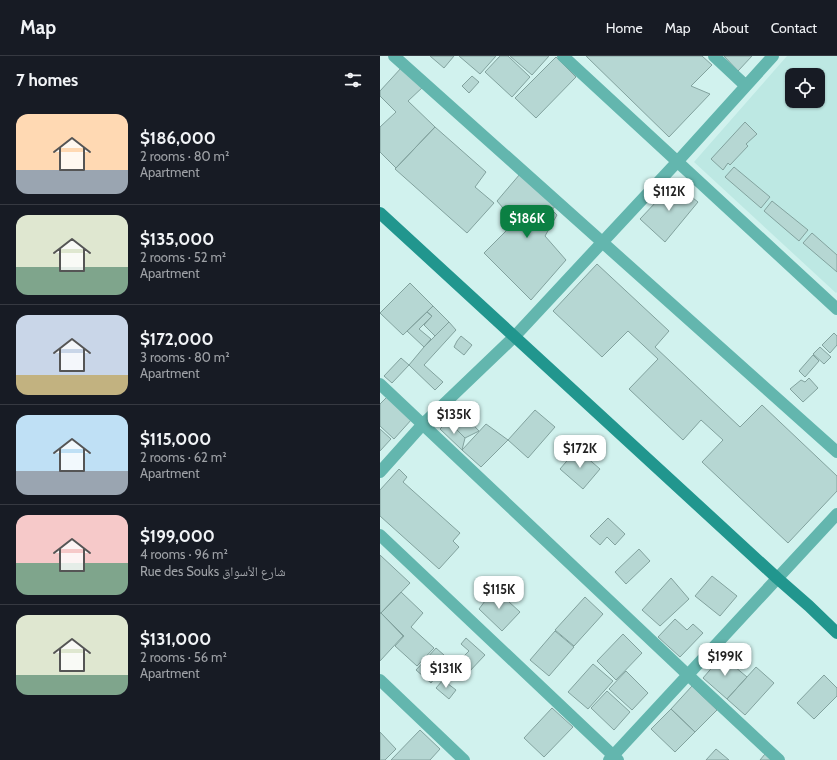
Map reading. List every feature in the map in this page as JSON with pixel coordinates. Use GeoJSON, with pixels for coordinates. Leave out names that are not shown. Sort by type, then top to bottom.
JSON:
{"type":"FeatureCollection","features":[{"type":"Feature","properties":{"kind":"street"},"geometry":{"type":"LineString","coordinates":[[394,56],[837,452]]}},
{"type":"Feature","properties":{"kind":"street"},"geometry":{"type":"LineString","coordinates":[[563,56],[837,309]]}},
{"type":"Feature","properties":{"kind":"street"},"geometry":{"type":"LineString","coordinates":[[714,56],[746,86]]}},
{"type":"Feature","properties":{"kind":"street"},"geometry":{"type":"LineString","coordinates":[[380,472],[423,424],[514,336],[678,161],[773,56]]}},
{"type":"Feature","properties":{"kind":"street"},"geometry":{"type":"LineString","coordinates":[[380,213],[837,633]]}},
{"type":"Feature","properties":{"kind":"street"},"geometry":{"type":"LineString","coordinates":[[380,384],[779,760]]}},
{"type":"Feature","properties":{"kind":"street"},"geometry":{"type":"LineString","coordinates":[[380,535],[613,758],[837,514]]}},
{"type":"Feature","properties":{"kind":"street"},"geometry":{"type":"LineString","coordinates":[[380,680],[464,760]]}},
{"type":"Feature","properties":{"kind":"shaded area"},"geometry":{"type":"Polygon","coordinates":[[[787,56],[837,56],[836,293],[694,162],[787,56]]]}},
{"type":"Feature","properties":{"kind":"building"},"geometry":{"type":"Polygon","coordinates":[[[430,56],[454,56],[444,68],[430,56]]]}},
{"type":"Feature","properties":{"kind":"building"},"geometry":{"type":"Polygon","coordinates":[[[459,56],[496,56],[480,74],[459,56]]]}},
{"type":"Feature","properties":{"kind":"building"},"geometry":{"type":"Polygon","coordinates":[[[500,56],[508,56],[530,77],[512,97],[485,72],[500,56]]]}},
{"type":"Feature","properties":{"kind":"building"},"geometry":{"type":"Polygon","coordinates":[[[510,56],[549,56],[532,75],[510,56]]]}},
{"type":"Feature","properties":{"kind":"building"},"geometry":{"type":"Polygon","coordinates":[[[586,56],[702,56],[712,65],[691,86],[710,94],[669,137],[586,56]]]}},
{"type":"Feature","properties":{"kind":"building"},"geometry":{"type":"Polygon","coordinates":[[[724,56],[752,56],[738,71],[724,56]]]}},
{"type":"Feature","properties":{"kind":"building"},"geometry":{"type":"Polygon","coordinates":[[[556,57],[576,77],[536,118],[515,98],[556,57]]]}},
{"type":"Feature","properties":{"kind":"building"},"geometry":{"type":"Polygon","coordinates":[[[402,67],[424,86],[408,101],[435,127],[396,168],[380,152],[380,127],[396,112],[380,96],[380,91],[402,67]]]}},
{"type":"Feature","properties":{"kind":"building"},"geometry":{"type":"Polygon","coordinates":[[[472,76],[479,82],[469,93],[462,86],[472,76]]]}},
{"type":"Feature","properties":{"kind":"building"},"geometry":{"type":"Polygon","coordinates":[[[745,122],[757,134],[746,144],[748,146],[730,165],[728,163],[723,170],[711,159],[745,122]]]}},
{"type":"Feature","properties":{"kind":"building"},"geometry":{"type":"Polygon","coordinates":[[[435,127],[486,172],[475,187],[494,203],[467,233],[395,169],[435,127]]]}},
{"type":"Feature","properties":{"kind":"building"},"geometry":{"type":"Polygon","coordinates":[[[734,167],[770,197],[761,208],[725,177],[734,167]]]}},
{"type":"Feature","properties":{"kind":"building"},"geometry":{"type":"Polygon","coordinates":[[[520,174],[556,205],[552,210],[557,215],[545,236],[566,260],[531,300],[484,253],[515,222],[497,201],[520,174]]]}},
{"type":"Feature","properties":{"kind":"building"},"geometry":{"type":"Polygon","coordinates":[[[674,183],[698,202],[665,242],[640,219],[674,183]]]}},
{"type":"Feature","properties":{"kind":"building"},"geometry":{"type":"Polygon","coordinates":[[[772,201],[808,230],[799,241],[764,211],[772,201]]]}},
{"type":"Feature","properties":{"kind":"building"},"geometry":{"type":"Polygon","coordinates":[[[812,233],[837,255],[837,272],[803,243],[812,233]]]}},
{"type":"Feature","properties":{"kind":"building"},"geometry":{"type":"Polygon","coordinates":[[[597,264],[669,331],[655,347],[740,427],[762,405],[837,476],[837,491],[788,543],[702,462],[723,440],[701,420],[683,440],[629,389],[658,359],[628,331],[602,357],[553,311],[597,264]]]}},
{"type":"Feature","properties":{"kind":"building"},"geometry":{"type":"Polygon","coordinates":[[[410,283],[433,306],[403,335],[380,313],[410,283]]]}},
{"type":"Feature","properties":{"kind":"building"},"geometry":{"type":"Polygon","coordinates":[[[433,306],[449,322],[435,336],[424,325],[432,316],[427,312],[433,306]]]}},
{"type":"Feature","properties":{"kind":"building"},"geometry":{"type":"Polygon","coordinates":[[[427,312],[432,316],[419,329],[431,339],[424,347],[407,331],[427,312]]]}},
{"type":"Feature","properties":{"kind":"building"},"geometry":{"type":"Polygon","coordinates":[[[449,322],[456,330],[424,365],[443,382],[435,390],[409,365],[424,347],[449,322]]]}},
{"type":"Feature","properties":{"kind":"building"},"geometry":{"type":"Polygon","coordinates":[[[834,333],[837,336],[837,345],[830,353],[822,345],[834,333]]]}},
{"type":"Feature","properties":{"kind":"building"},"geometry":{"type":"Polygon","coordinates":[[[461,336],[472,345],[464,355],[454,347],[461,336]]]}},
{"type":"Feature","properties":{"kind":"building"},"geometry":{"type":"Polygon","coordinates":[[[820,347],[831,357],[824,364],[813,354],[820,347]]]}},
{"type":"Feature","properties":{"kind":"building"},"geometry":{"type":"Polygon","coordinates":[[[813,355],[819,361],[805,377],[799,371],[813,355]]]}},
{"type":"Feature","properties":{"kind":"building"},"geometry":{"type":"Polygon","coordinates":[[[401,358],[409,365],[392,383],[384,376],[401,358]]]}},
{"type":"Feature","properties":{"kind":"building"},"geometry":{"type":"Polygon","coordinates":[[[809,378],[818,388],[803,402],[790,389],[801,380],[805,382],[809,378]]]}},
{"type":"Feature","properties":{"kind":"building"},"geometry":{"type":"Polygon","coordinates":[[[388,396],[412,419],[394,439],[380,426],[380,404],[388,396]]]}},
{"type":"Feature","properties":{"kind":"building"},"geometry":{"type":"Polygon","coordinates":[[[459,410],[479,431],[465,438],[448,421],[459,410]]]}},
{"type":"Feature","properties":{"kind":"building"},"geometry":{"type":"Polygon","coordinates":[[[535,410],[555,427],[528,458],[508,440],[535,410]]]}},
{"type":"Feature","properties":{"kind":"building"},"geometry":{"type":"Polygon","coordinates":[[[448,421],[465,438],[462,450],[440,429],[448,421]]]}},
{"type":"Feature","properties":{"kind":"building"},"geometry":{"type":"Polygon","coordinates":[[[486,424],[508,440],[481,467],[462,450],[486,424]]]}},
{"type":"Feature","properties":{"kind":"building"},"geometry":{"type":"Polygon","coordinates":[[[380,429],[391,439],[380,451],[380,429]]]}},
{"type":"Feature","properties":{"kind":"building"},"geometry":{"type":"Polygon","coordinates":[[[577,449],[600,469],[583,489],[560,469],[577,449]]]}},
{"type":"Feature","properties":{"kind":"building"},"geometry":{"type":"Polygon","coordinates":[[[399,469],[407,477],[403,482],[460,533],[453,541],[459,547],[439,569],[380,516],[380,490],[399,469]]]}},
{"type":"Feature","properties":{"kind":"building"},"geometry":{"type":"Polygon","coordinates":[[[608,518],[625,534],[615,545],[607,537],[600,545],[590,536],[608,518]]]}},
{"type":"Feature","properties":{"kind":"building"},"geometry":{"type":"Polygon","coordinates":[[[639,549],[650,561],[626,584],[615,572],[639,549]]]}},
{"type":"Feature","properties":{"kind":"building"},"geometry":{"type":"Polygon","coordinates":[[[380,555],[410,583],[381,613],[380,612],[380,555]]]}},
{"type":"Feature","properties":{"kind":"building"},"geometry":{"type":"Polygon","coordinates":[[[712,576],[737,596],[720,616],[695,596],[712,576]]]}},
{"type":"Feature","properties":{"kind":"building"},"geometry":{"type":"Polygon","coordinates":[[[671,578],[689,599],[660,626],[642,610],[671,578]]]}},
{"type":"Feature","properties":{"kind":"building"},"geometry":{"type":"Polygon","coordinates":[[[496,590],[520,612],[502,631],[479,609],[488,597],[496,590]]]}},
{"type":"Feature","properties":{"kind":"building"},"geometry":{"type":"Polygon","coordinates":[[[401,592],[423,613],[411,627],[434,648],[417,666],[395,646],[404,636],[381,613],[401,592]]]}},
{"type":"Feature","properties":{"kind":"building"},"geometry":{"type":"Polygon","coordinates":[[[585,597],[603,614],[574,646],[555,630],[585,597]]]}},
{"type":"Feature","properties":{"kind":"building"},"geometry":{"type":"Polygon","coordinates":[[[381,613],[403,636],[380,661],[380,614],[381,613]]]}},
{"type":"Feature","properties":{"kind":"building"},"geometry":{"type":"Polygon","coordinates":[[[675,619],[687,630],[693,624],[703,633],[680,657],[658,637],[675,619]]]}},
{"type":"Feature","properties":{"kind":"building"},"geometry":{"type":"Polygon","coordinates":[[[555,631],[574,647],[549,676],[530,660],[555,631]]]}},
{"type":"Feature","properties":{"kind":"building"},"geometry":{"type":"Polygon","coordinates":[[[623,634],[642,653],[616,680],[597,661],[623,634]]]}},
{"type":"Feature","properties":{"kind":"building"},"geometry":{"type":"Polygon","coordinates":[[[466,638],[485,655],[467,674],[456,664],[469,651],[461,644],[466,638]]]}},
{"type":"Feature","properties":{"kind":"building"},"geometry":{"type":"Polygon","coordinates":[[[436,648],[444,655],[434,666],[440,671],[431,683],[416,670],[436,648]]]}},
{"type":"Feature","properties":{"kind":"building"},"geometry":{"type":"Polygon","coordinates":[[[722,656],[747,677],[727,699],[703,678],[722,656]]]}},
{"type":"Feature","properties":{"kind":"building"},"geometry":{"type":"Polygon","coordinates":[[[593,664],[613,681],[588,709],[568,692],[593,664]]]}},
{"type":"Feature","properties":{"kind":"building"},"geometry":{"type":"Polygon","coordinates":[[[756,667],[774,683],[745,715],[727,699],[756,667]]]}},
{"type":"Feature","properties":{"kind":"building"},"geometry":{"type":"Polygon","coordinates":[[[626,671],[648,693],[632,710],[609,689],[626,671]]]}},
{"type":"Feature","properties":{"kind":"building"},"geometry":{"type":"Polygon","coordinates":[[[824,675],[837,688],[837,696],[814,719],[797,703],[824,675]]]}},
{"type":"Feature","properties":{"kind":"building"},"geometry":{"type":"Polygon","coordinates":[[[443,680],[456,690],[449,699],[436,688],[443,680]]]}},
{"type":"Feature","properties":{"kind":"building"},"geometry":{"type":"Polygon","coordinates":[[[692,686],[717,710],[695,732],[671,709],[692,686]]]}},
{"type":"Feature","properties":{"kind":"building"},"geometry":{"type":"Polygon","coordinates":[[[607,691],[630,712],[614,730],[591,708],[607,691]]]}},
{"type":"Feature","properties":{"kind":"building"},"geometry":{"type":"Polygon","coordinates":[[[552,708],[573,727],[544,757],[524,738],[552,708]]]}},
{"type":"Feature","properties":{"kind":"building"},"geometry":{"type":"Polygon","coordinates":[[[671,709],[695,732],[675,752],[651,729],[671,709]]]}},
{"type":"Feature","properties":{"kind":"building"},"geometry":{"type":"Polygon","coordinates":[[[420,730],[440,749],[430,760],[391,760],[420,730]]]}},
{"type":"Feature","properties":{"kind":"building"},"geometry":{"type":"Polygon","coordinates":[[[380,732],[396,749],[385,760],[380,760],[380,732]]]}},
{"type":"Feature","properties":{"kind":"building"},"geometry":{"type":"Polygon","coordinates":[[[716,749],[729,760],[706,760],[716,749]]]}},
{"type":"Feature","properties":{"kind":"building"},"geometry":{"type":"Polygon","coordinates":[[[765,754],[772,760],[760,760],[765,754]]]}}]}
